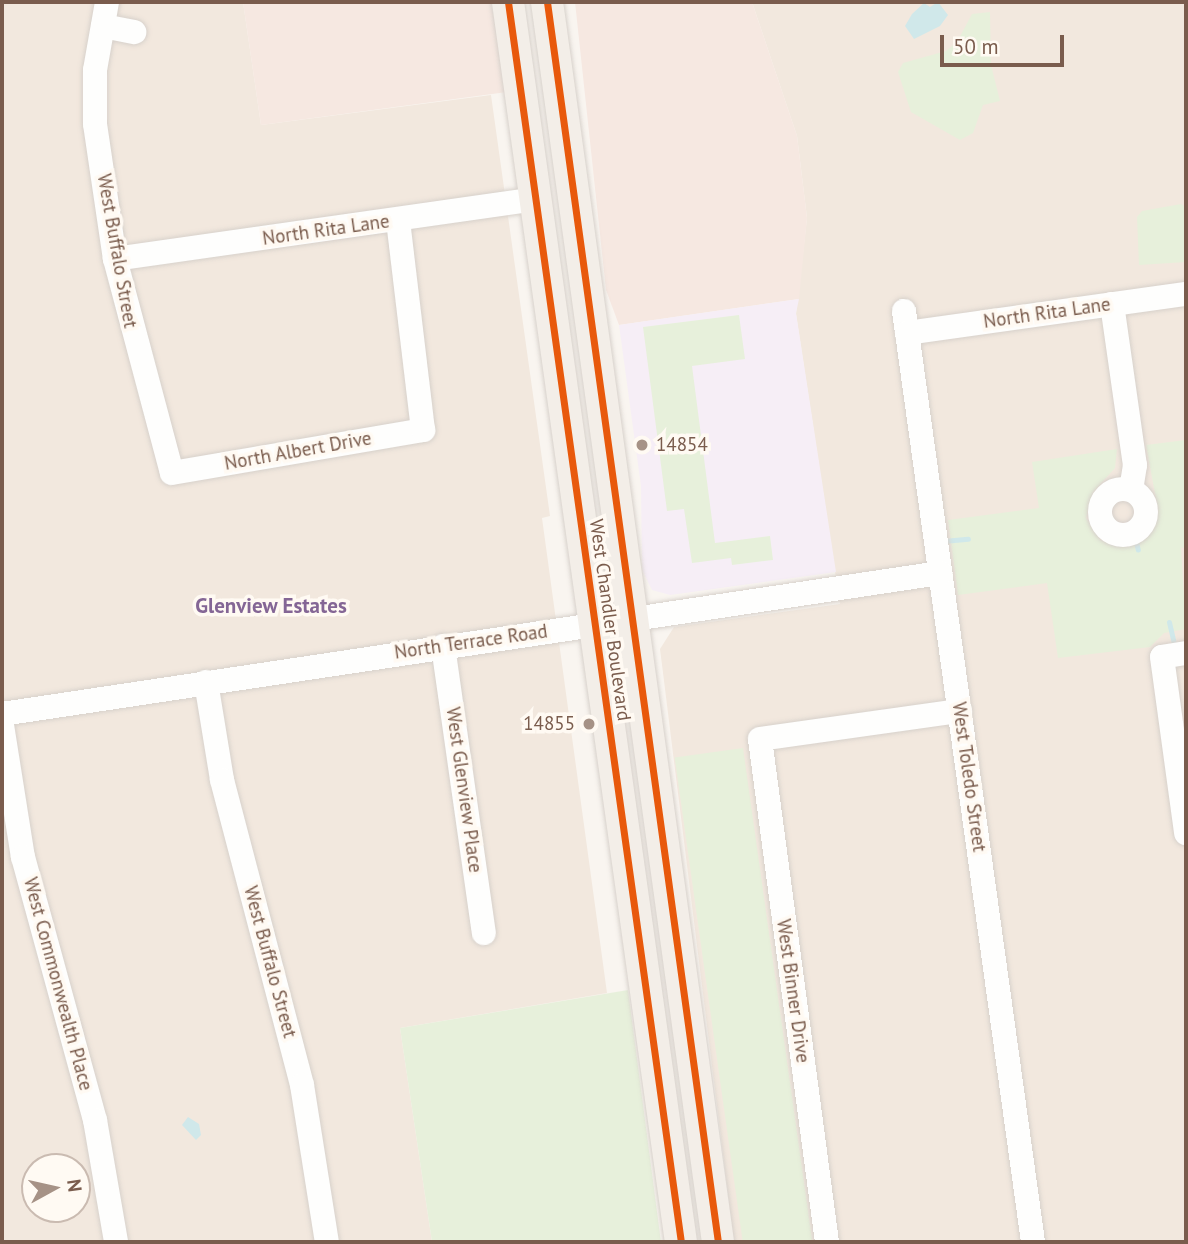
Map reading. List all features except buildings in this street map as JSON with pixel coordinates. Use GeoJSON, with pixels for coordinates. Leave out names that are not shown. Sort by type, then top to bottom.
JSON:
{"type":"FeatureCollection","features":[{"type":"Feature","properties":{"kind":"main road","name":"West Chandler Boulevard"},"geometry":{"type":"LineString","coordinates":[[508,2],[681,1242]]}},
{"type":"Feature","properties":{"kind":"main road","name":"West Chandler Boulevard"},"geometry":{"type":"LineString","coordinates":[[547,2],[635,618],[718,1242]]}},
{"type":"Feature","properties":{"kind":"street","name":"West Buffalo Street"},"geometry":{"type":"LineString","coordinates":[[134,32],[105,14],[95,70],[95,124],[116,258],[172,473]]}},
{"type":"Feature","properties":{"kind":"street","name":"North Rita Lane"},"geometry":{"type":"LineString","coordinates":[[116,258],[536,199]]}},
{"type":"Feature","properties":{"kind":"street","name":"North Albert Drive"},"geometry":{"type":"LineString","coordinates":[[172,473],[423,430],[398,220]]}},
{"type":"Feature","properties":{"kind":"street","name":"North Rita Lane"},"geometry":{"type":"LineString","coordinates":[[906,322],[1112,304],[1186,293]]}},
{"type":"Feature","properties":{"kind":"street"},"geometry":{"type":"LineString","coordinates":[[1112,304],[1135,465],[1131,490]]}},
{"type":"Feature","properties":{"kind":"street","name":"West Toledo Street"},"geometry":{"type":"LineString","coordinates":[[906,322],[1033,1242]]}},
{"type":"Feature","properties":{"kind":"street","name":"North Terrace Road"},"geometry":{"type":"LineString","coordinates":[[2,714],[940,573]]}},
{"type":"Feature","properties":{"kind":"street","name":"West Glenview Place"},"geometry":{"type":"LineString","coordinates":[[443,646],[484,933]]}},
{"type":"Feature","properties":{"kind":"street"},"geometry":{"type":"LineString","coordinates":[[1174,655],[1186,833]]}},
{"type":"Feature","properties":{"kind":"street","name":"West Buffalo Street"},"geometry":{"type":"LineString","coordinates":[[206,682],[222,780],[302,1085],[327,1242]]}},
{"type":"Feature","properties":{"kind":"street","name":"West Binner Drive"},"geometry":{"type":"LineString","coordinates":[[827,1242],[760,739],[960,711]]}},
{"type":"Feature","properties":{"kind":"street","name":"West Commonwealth Place"},"geometry":{"type":"LineString","coordinates":[[2,724],[23,857],[95,1120],[116,1242]]}},
{"type":"Feature","properties":{"kind":"shaded area"},"geometry":{"type":"Polygon","coordinates":[[[2,2],[243,2],[261,125],[491,95],[550,516],[542,518],[607,993],[400,1028],[432,1242],[2,1242],[2,2]]]}},
{"type":"Feature","properties":{"kind":"shaded area"},"geometry":{"type":"Polygon","coordinates":[[[243,2],[491,2],[507,92],[261,125],[243,2]]]}},
{"type":"Feature","properties":{"kind":"shaded area"},"geometry":{"type":"Polygon","coordinates":[[[575,2],[752,2],[797,136],[807,218],[799,299],[619,325],[606,290],[575,2]]]}},
{"type":"Feature","properties":{"kind":"shaded area"},"geometry":{"type":"Polygon","coordinates":[[[752,2],[1186,2],[1186,1242],[734,1242],[660,649],[674,627],[840,604],[796,314],[807,218],[797,136],[752,2]]]}},
{"type":"Feature","properties":{"kind":"shaded area"},"geometry":{"type":"Polygon","coordinates":[[[799,299],[796,313],[836,572],[670,595],[652,590],[642,570],[641,486],[619,325],[799,299]]]}},
{"type":"Feature","properties":{"kind":"green space"},"geometry":{"type":"Polygon","coordinates":[[[990,12],[991,65],[1000,101],[983,105],[973,133],[960,140],[911,112],[898,72],[903,63],[946,51],[957,42],[972,14],[990,12]]]}},
{"type":"Feature","properties":{"kind":"green space"},"geometry":{"type":"Polygon","coordinates":[[[1181,204],[1186,207],[1186,262],[1139,265],[1137,217],[1142,211],[1181,204]]]}},
{"type":"Feature","properties":{"kind":"green space"},"geometry":{"type":"Polygon","coordinates":[[[739,315],[745,359],[692,366],[715,543],[770,536],[773,560],[732,565],[731,558],[692,563],[684,509],[667,511],[643,327],[739,315]]]}},
{"type":"Feature","properties":{"kind":"green space"},"geometry":{"type":"Polygon","coordinates":[[[1186,440],[1186,547],[1181,548],[1186,629],[1164,633],[1150,647],[1058,658],[1047,583],[958,595],[948,520],[1039,508],[1032,462],[1117,449],[1115,468],[1093,492],[1086,518],[1100,540],[1124,547],[1144,540],[1152,531],[1158,510],[1146,445],[1186,440]]]}},
{"type":"Feature","properties":{"kind":"green space"},"geometry":{"type":"Polygon","coordinates":[[[743,748],[812,1242],[743,1242],[675,758],[743,748]]]}},
{"type":"Feature","properties":{"kind":"green space"},"geometry":{"type":"Polygon","coordinates":[[[628,990],[661,1242],[432,1242],[400,1028],[628,990]]]}},
{"type":"Feature","properties":{"kind":"water"},"geometry":{"type":"Polygon","coordinates":[[[938,2],[948,15],[940,26],[914,39],[905,26],[912,14],[924,3],[930,7],[938,2]]]}},
{"type":"Feature","properties":{"kind":"water"},"geometry":{"type":"Polygon","coordinates":[[[188,1117],[199,1124],[201,1135],[196,1140],[182,1125],[188,1117]]]}},
{"type":"Feature","properties":{"kind":"waterway"},"geometry":{"type":"LineString","coordinates":[[1134,533],[1138,550]]}},
{"type":"Feature","properties":{"kind":"waterway"},"geometry":{"type":"LineString","coordinates":[[943,541],[968,539]]}},
{"type":"Feature","properties":{"kind":"waterway"},"geometry":{"type":"LineString","coordinates":[[1169,622],[1175,648]]}},
{"type":"Feature","properties":{"kind":"cycle path"},"geometry":{"type":"LineString","coordinates":[[508,2],[681,1242]]}},
{"type":"Feature","properties":{"kind":"cycle path"},"geometry":{"type":"LineString","coordinates":[[547,2],[718,1242]]}},
{"type":"Feature","properties":{"kind":"place","name":"14854"},"geometry":{"type":"Point","coordinates":[642,445]}},
{"type":"Feature","properties":{"kind":"place","name":"14855"},"geometry":{"type":"Point","coordinates":[589,724]}},
{"type":"Feature","properties":{"kind":"district","name":"Glenview Estates"},"geometry":{"type":"Point","coordinates":[271,606]}}]}
